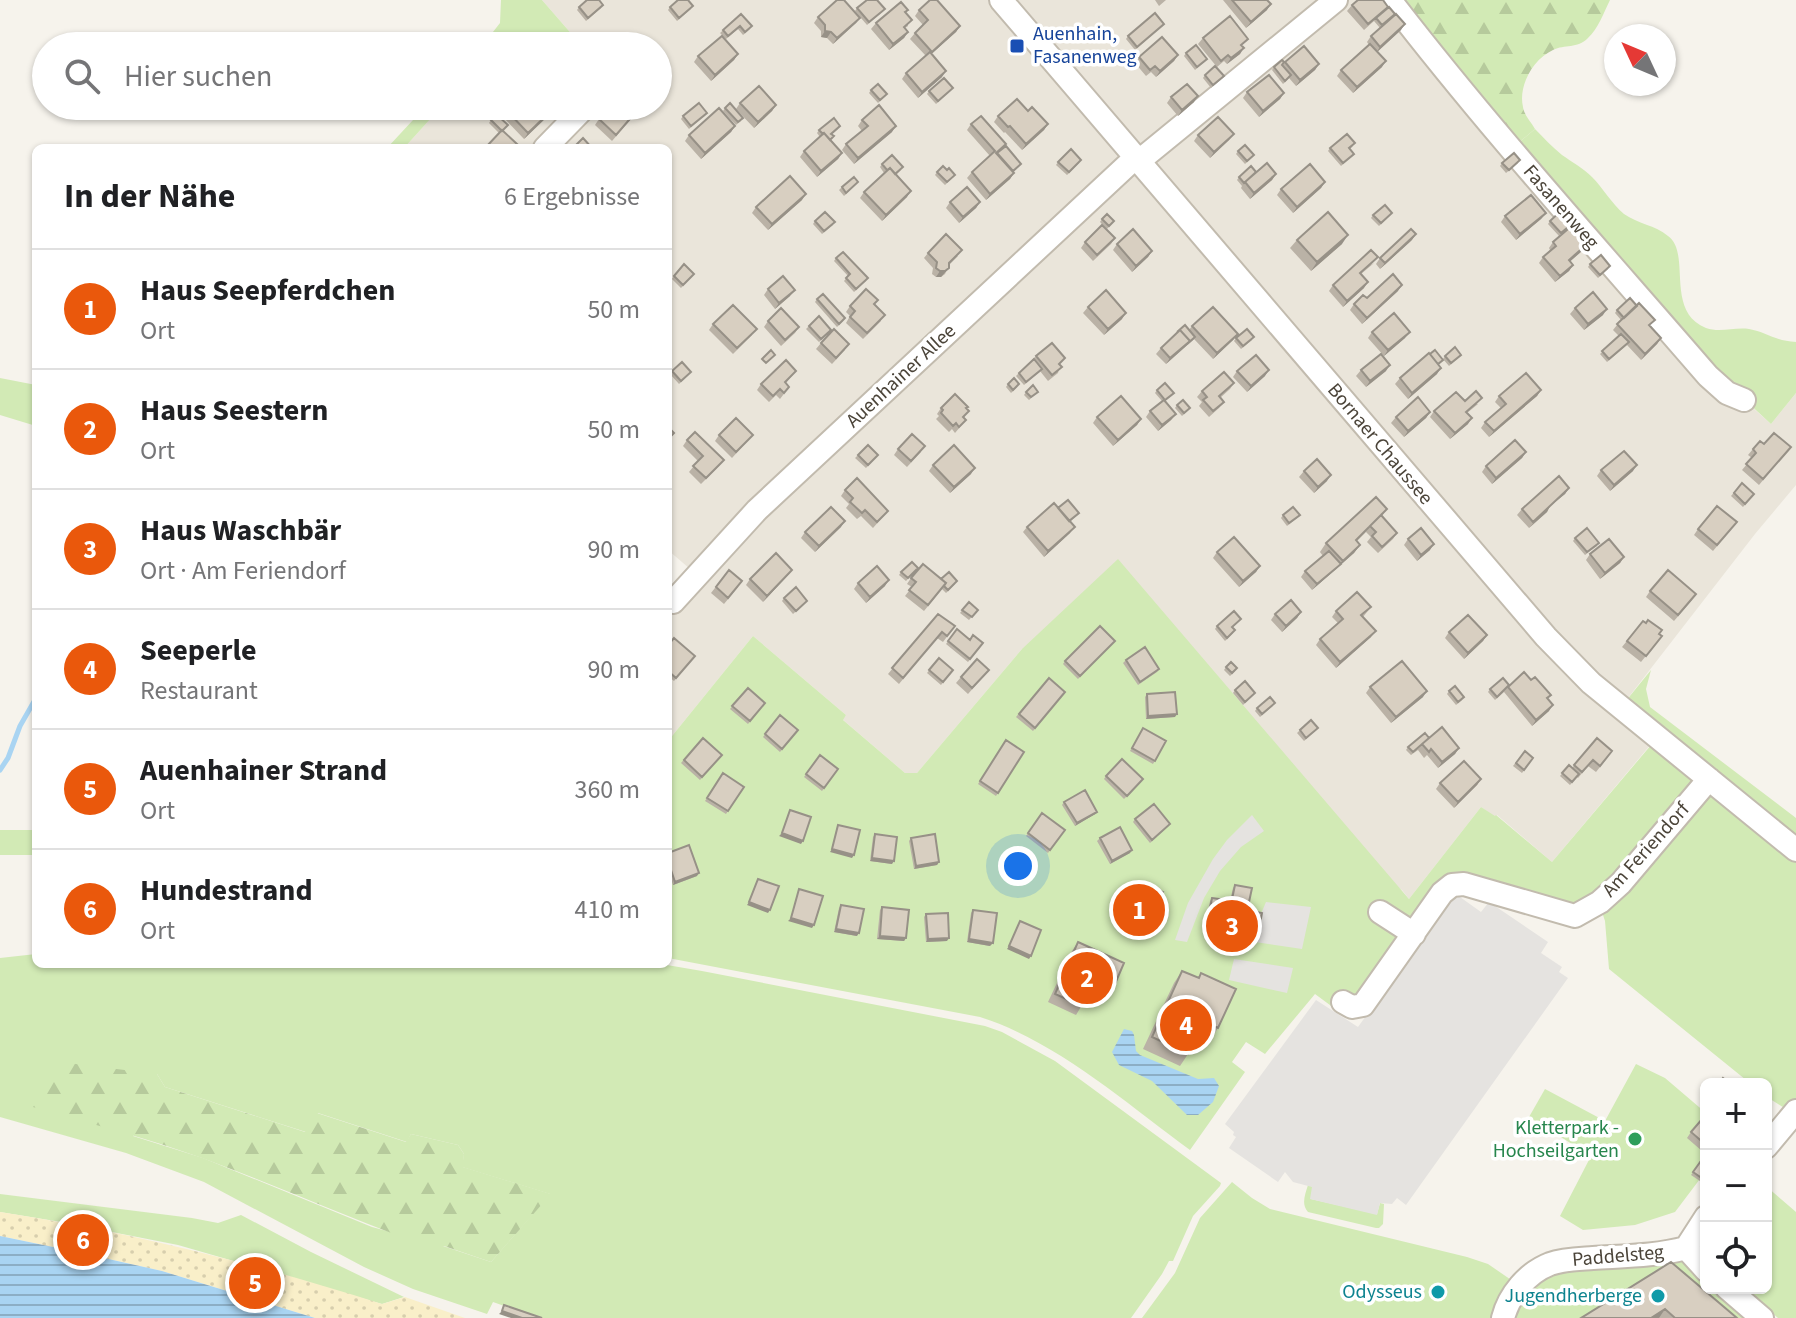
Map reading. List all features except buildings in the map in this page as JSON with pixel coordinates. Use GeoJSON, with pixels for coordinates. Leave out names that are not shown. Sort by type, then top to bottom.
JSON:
{"type":"FeatureCollection","features":[{"type":"Feature","properties":{"kind":"street","name":"Bornaer Chaussee"},"geometry":{"type":"LineString","coordinates":[[1001,0],[1546,637],[1591,683],[1796,850]]}},
{"type":"Feature","properties":{"kind":"street"},"geometry":{"type":"LineString","coordinates":[[1137,159],[1336,0]]}},
{"type":"Feature","properties":{"kind":"street","name":"Fasanenweg"},"geometry":{"type":"LineString","coordinates":[[1390,0],[1505,142],[1708,376],[1727,393],[1744,400]]}},
{"type":"Feature","properties":{"kind":"street"},"geometry":{"type":"LineString","coordinates":[[549,144],[572,120]]}},
{"type":"Feature","properties":{"kind":"street","name":"Auenhainer Allee"},"geometry":{"type":"LineString","coordinates":[[672,598],[757,510],[1137,159]]}},
{"type":"Feature","properties":{"kind":"street","name":"Am Feriendorf"},"geometry":{"type":"LineString","coordinates":[[1343,1002],[1352,1007],[1363,1005],[1442,893],[1452,885],[1464,884],[1575,916],[1600,902],[1621,883],[1709,779]]}},
{"type":"Feature","properties":{"kind":"street"},"geometry":{"type":"LineString","coordinates":[[1380,912],[1414,934]]}},
{"type":"Feature","properties":{"kind":"street"},"geometry":{"type":"LineString","coordinates":[[1772,1140],[1796,1111]]}},
{"type":"Feature","properties":{"kind":"street","name":"Paddelsteg"},"geometry":{"type":"LineString","coordinates":[[1503,1318],[1506,1306],[1520,1286],[1550,1264],[1666,1253],[1686,1248],[1703,1222]]}},
{"type":"Feature","properties":{"kind":"street"},"geometry":{"type":"LineString","coordinates":[[1686,1248],[1700,1263]]}},
{"type":"Feature","properties":{"kind":"street"},"geometry":{"type":"LineString","coordinates":[[1734,1294],[1762,1318]]}},
{"type":"Feature","properties":{"kind":"shaded area"},"geometry":{"type":"Polygon","coordinates":[[[542,0],[1390,0],[1744,400],[1771,424],[1796,393],[1796,485],[1621,707],[1657,737],[1552,862],[1497,815],[1495,817],[1481,807],[1409,899],[1402,890],[1022,649],[917,773],[905,773],[842,719],[846,715],[753,636],[672,736],[672,603],[697,575],[672,553],[672,144],[408,144],[429,120],[672,120],[672,32],[570,32],[542,0]]]}},
{"type":"Feature","properties":{"kind":"shaded area"},"geometry":{"type":"Polygon","coordinates":[[[1252,815],[1264,831],[1241,847],[1220,871],[1204,898],[1187,942],[1175,940],[1188,903],[1213,859],[1252,815]]]}},
{"type":"Feature","properties":{"kind":"shaded area"},"geometry":{"type":"Polygon","coordinates":[[[1456,897],[1481,912],[1489,902],[1548,942],[1541,953],[1562,967],[1559,972],[1568,978],[1406,1205],[1397,1198],[1392,1204],[1380,1203],[1377,1215],[1310,1199],[1312,1187],[1293,1182],[1285,1172],[1278,1182],[1229,1148],[1236,1137],[1225,1124],[1316,1000],[1358,1027],[1448,902],[1456,897]]]}},
{"type":"Feature","properties":{"kind":"shaded area"},"geometry":{"type":"Polygon","coordinates":[[[1266,902],[1311,907],[1302,949],[1255,942],[1266,902]]]}},
{"type":"Feature","properties":{"kind":"shaded area"},"geometry":{"type":"Polygon","coordinates":[[[1234,959],[1293,968],[1287,993],[1229,980],[1234,959]]]}},
{"type":"Feature","properties":{"kind":"green space"},"geometry":{"type":"Polygon","coordinates":[[[501,0],[542,0],[570,32],[493,32],[500,23],[501,0]]]}},
{"type":"Feature","properties":{"kind":"green space"},"geometry":{"type":"Polygon","coordinates":[[[1390,0],[1610,0],[1588,38],[1580,44],[1553,50],[1533,66],[1525,82],[1522,99],[1525,113],[1535,129],[1511,149],[1390,0]]]}},
{"type":"Feature","properties":{"kind":"green space"},"geometry":{"type":"Polygon","coordinates":[[[413,120],[429,120],[408,144],[391,144],[413,120]]]}},
{"type":"Feature","properties":{"kind":"green space"},"geometry":{"type":"Polygon","coordinates":[[[1535,129],[1558,152],[1592,177],[1624,214],[1663,232],[1675,244],[1682,296],[1693,320],[1706,328],[1749,329],[1796,342],[1796,393],[1771,424],[1745,400],[1511,149],[1535,129]]]}},
{"type":"Feature","properties":{"kind":"green space"},"geometry":{"type":"Polygon","coordinates":[[[0,378],[32,384],[32,425],[0,415],[0,378]]]}},
{"type":"Feature","properties":{"kind":"green space"},"geometry":{"type":"Polygon","coordinates":[[[1118,559],[1409,899],[1481,807],[1496,815],[1552,862],[1657,738],[1621,707],[1651,670],[1646,689],[1650,707],[1796,818],[1796,1111],[1794,1114],[1772,1100],[1772,1078],[1744,1078],[1609,969],[1605,921],[1599,903],[1575,916],[1464,884],[1363,1005],[1338,1011],[1315,994],[1265,1054],[1246,1042],[1232,1062],[1245,1072],[1190,1150],[1063,1057],[1036,1041],[980,1017],[672,959],[672,736],[753,636],[846,715],[843,720],[905,773],[917,773],[1022,649],[1118,559]]]}},
{"type":"Feature","properties":{"kind":"green space"},"geometry":{"type":"Polygon","coordinates":[[[0,830],[32,830],[32,855],[0,855],[0,830]]]}},
{"type":"Feature","properties":{"kind":"green space"},"geometry":{"type":"Polygon","coordinates":[[[32,954],[32,968],[672,966],[985,1026],[1002,1032],[1055,1061],[1221,1183],[1193,1216],[1173,1261],[1169,1261],[1131,1318],[538,1318],[493,1302],[487,1314],[413,1289],[364,1267],[204,1182],[126,1153],[0,1117],[0,958],[32,954]],[[157,1074],[133,1136],[203,1158],[372,1227],[491,1262],[550,1194],[462,1167],[464,1154],[458,1145],[411,1134],[407,1142],[318,1113],[306,1132],[165,1087],[157,1074]]]}},
{"type":"Feature","properties":{"kind":"green space"},"geometry":{"type":"Polygon","coordinates":[[[68,1063],[157,1074],[165,1087],[305,1132],[317,1113],[406,1142],[411,1134],[458,1145],[464,1154],[463,1167],[551,1194],[491,1262],[444,1246],[434,1249],[202,1158],[33,1107],[68,1063]]]}},
{"type":"Feature","properties":{"kind":"green space","name":"Kletterpark - Hochseilgarten"},"geometry":{"type":"Polygon","coordinates":[[[1636,1064],[1665,1078],[1700,1108],[1700,1179],[1675,1212],[1635,1225],[1583,1230],[1560,1216],[1591,1156],[1529,1117],[1545,1089],[1605,1121],[1636,1064]]]}},
{"type":"Feature","properties":{"kind":"green space"},"geometry":{"type":"Polygon","coordinates":[[[1232,1182],[1270,1209],[1467,1257],[1488,1264],[1520,1286],[1534,1273],[1666,1253],[1700,1267],[1700,1294],[1734,1294],[1762,1318],[1142,1318],[1175,1273],[1200,1218],[1232,1182]]]}},
{"type":"Feature","properties":{"kind":"green space"},"geometry":{"type":"Polygon","coordinates":[[[1308,1185],[1313,1187],[1311,1199],[1377,1214],[1380,1203],[1384,1204],[1383,1224],[1376,1228],[1308,1212],[1304,1203],[1308,1185]]]}},
{"type":"Feature","properties":{"kind":"green space"},"geometry":{"type":"Polygon","coordinates":[[[1772,1191],[1796,1212],[1796,1318],[1778,1318],[1751,1294],[1772,1294],[1772,1191]]]}},
{"type":"Feature","properties":{"kind":"green space"},"geometry":{"type":"Polygon","coordinates":[[[0,1194],[218,1223],[241,1215],[404,1297],[382,1304],[178,1245],[0,1212],[0,1194]]]}},
{"type":"Feature","properties":{"kind":"sand"},"geometry":{"type":"Polygon","coordinates":[[[0,1212],[193,1250],[382,1304],[405,1297],[465,1318],[315,1318],[162,1271],[0,1236],[0,1212]]]}},
{"type":"Feature","properties":{"kind":"water"},"geometry":{"type":"Polygon","coordinates":[[[1124,1029],[1132,1031],[1136,1051],[1140,1055],[1198,1079],[1214,1078],[1219,1086],[1213,1102],[1198,1115],[1187,1115],[1152,1081],[1119,1065],[1112,1052],[1124,1029]]]}},
{"type":"Feature","properties":{"kind":"water"},"geometry":{"type":"Polygon","coordinates":[[[0,1236],[162,1271],[315,1318],[0,1318],[0,1236]]]}},
{"type":"Feature","properties":{"kind":"waterway"},"geometry":{"type":"LineString","coordinates":[[0,770],[32,705]]}},
{"type":"Feature","properties":{"kind":"place","name":"Auenhain, Fasanenweg"},"geometry":{"type":"Point","coordinates":[1017,46]}},
{"type":"Feature","properties":{"kind":"place","name":"Haus Seepferdchen"},"geometry":{"type":"Point","coordinates":[1139,910]}},
{"type":"Feature","properties":{"kind":"place","name":"Haus Waschbär"},"geometry":{"type":"Point","coordinates":[1232,926]}},
{"type":"Feature","properties":{"kind":"place","name":"Haus Seestern"},"geometry":{"type":"Point","coordinates":[1087,978]}},
{"type":"Feature","properties":{"kind":"place","name":"Seeperle"},"geometry":{"type":"Point","coordinates":[1186,1025]}},
{"type":"Feature","properties":{"kind":"place","name":"Kletterpark - Hochseilgarten"},"geometry":{"type":"Point","coordinates":[1635,1139]}},
{"type":"Feature","properties":{"kind":"place","name":"Hundestrand"},"geometry":{"type":"Point","coordinates":[83,1240]}},
{"type":"Feature","properties":{"kind":"place","name":"Auenhainer Strand"},"geometry":{"type":"Point","coordinates":[255,1283]}},
{"type":"Feature","properties":{"kind":"place","name":"Odysseus"},"geometry":{"type":"Point","coordinates":[1438,1292]}},
{"type":"Feature","properties":{"kind":"place","name":"Jugendherberge"},"geometry":{"type":"Point","coordinates":[1658,1296]}}]}
